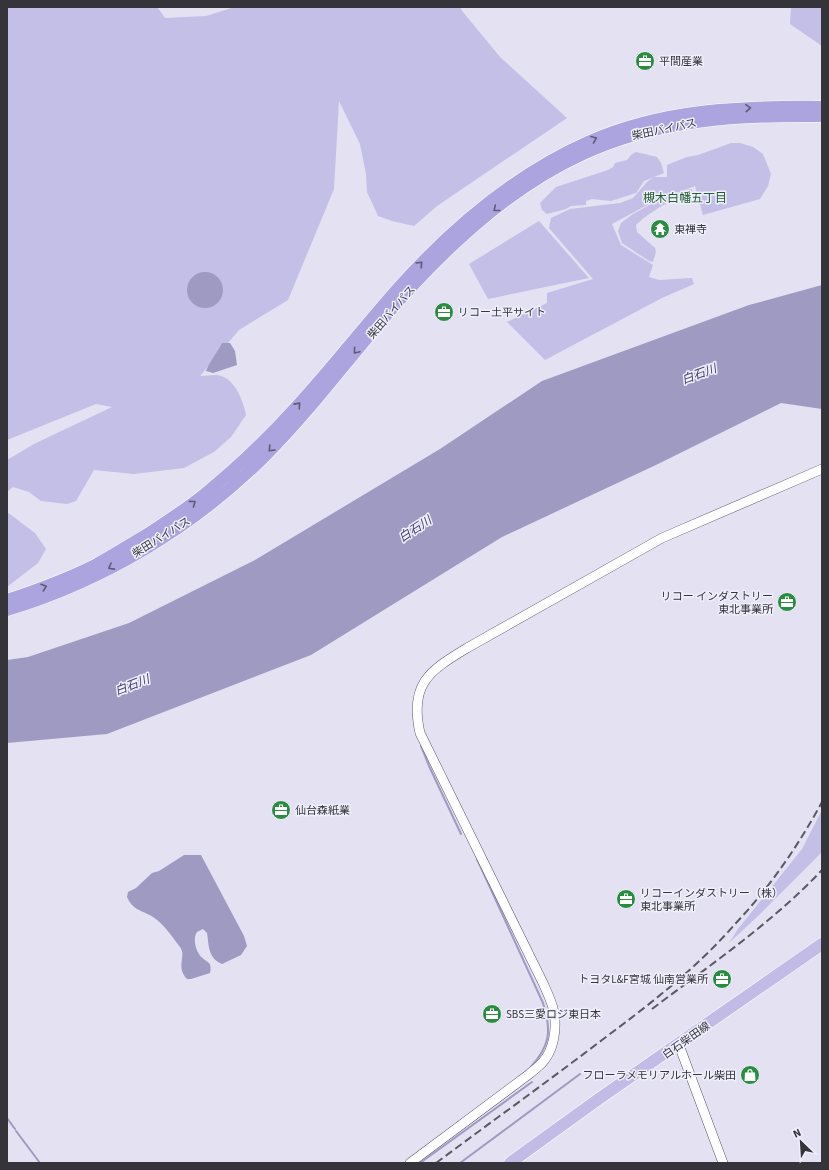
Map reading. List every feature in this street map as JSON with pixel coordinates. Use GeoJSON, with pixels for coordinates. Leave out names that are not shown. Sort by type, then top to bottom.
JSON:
{"type":"FeatureCollection","features":[{"type":"Feature","properties":{"kind":"highway","name":"柴田バイパス"},"geometry":{"type":"LineString","coordinates":[[7,600],[48,586],[97,564],[171,519],[207,493],[237,467],[298,405],[401,284],[426,258],[470,218],[525,181],[552,160],[590,141],[644,122],[691,113],[727,109],[772,106],[822,107]]}},
{"type":"Feature","properties":{"kind":"highway","name":"柴田バイパス"},"geometry":{"type":"LineString","coordinates":[[7,610],[68,588],[143,550],[204,509],[227,491],[247,473],[291,428],[382,321],[444,253],[525,181],[550,171],[585,153],[618,140],[665,127],[732,118],[822,116]]}},
{"type":"Feature","properties":{"kind":"main road","name":"白石柴田線"},"geometry":{"type":"LineString","coordinates":[[510,1163],[600,1098],[679,1045],[822,944]]}},
{"type":"Feature","properties":{"kind":"street"},"geometry":{"type":"LineString","coordinates":[[410,1163],[528,1075],[543,1062],[554,1039],[555,1026],[554,1012],[543,983],[420,733],[416,716],[417,701],[422,687],[430,674],[442,663],[655,542],[822,469]]}},
{"type":"Feature","properties":{"kind":"street"},"geometry":{"type":"LineString","coordinates":[[679,1045],[723,1163]]}},
{"type":"Feature","properties":{"kind":"shaded area"},"geometry":{"type":"Polygon","coordinates":[[[7,7],[157,7],[165,18],[206,16],[235,7],[460,7],[500,57],[567,118],[437,206],[414,226],[378,216],[367,192],[366,174],[360,144],[339,101],[334,189],[288,300],[239,330],[200,376],[222,376],[233,384],[237,390],[243,403],[246,415],[231,437],[214,452],[184,468],[134,474],[94,470],[76,501],[67,504],[41,501],[29,492],[13,487],[7,492],[7,460],[34,444],[112,407],[96,404],[7,440],[7,7]]]}},
{"type":"Feature","properties":{"kind":"shaded area"},"geometry":{"type":"Polygon","coordinates":[[[791,7],[822,7],[822,46],[790,24],[791,7]]]}},
{"type":"Feature","properties":{"kind":"shaded area"},"geometry":{"type":"Polygon","coordinates":[[[731,143],[740,143],[753,147],[763,154],[771,174],[768,186],[760,199],[703,215],[695,186],[669,196],[662,197],[612,224],[621,245],[653,265],[649,277],[659,280],[692,278],[694,284],[662,298],[545,360],[507,322],[547,303],[547,293],[593,279],[549,228],[551,218],[570,209],[620,203],[633,198],[648,181],[654,177],[667,177],[667,165],[731,143]]]}},
{"type":"Feature","properties":{"kind":"shaded area"},"geometry":{"type":"Polygon","coordinates":[[[636,152],[657,157],[661,163],[664,173],[644,181],[636,193],[611,201],[592,199],[586,201],[586,205],[571,206],[566,209],[547,214],[542,210],[540,203],[556,187],[608,170],[613,167],[615,163],[627,160],[636,152]]]}},
{"type":"Feature","properties":{"kind":"shaded area"},"geometry":{"type":"Polygon","coordinates":[[[691,189],[693,191],[681,198],[667,203],[636,225],[637,232],[655,248],[656,252],[653,262],[649,261],[622,243],[618,231],[621,223],[633,214],[660,199],[691,189]]]}},
{"type":"Feature","properties":{"kind":"shaded area"},"geometry":{"type":"Polygon","coordinates":[[[539,221],[589,278],[488,299],[469,264],[539,221]]]}},
{"type":"Feature","properties":{"kind":"shaded area"},"geometry":{"type":"Polygon","coordinates":[[[7,512],[35,533],[46,549],[38,563],[7,587],[7,512]]]}},
{"type":"Feature","properties":{"kind":"shaded area"},"geometry":{"type":"Polygon","coordinates":[[[822,810],[822,852],[729,943],[738,929],[802,849],[822,810]]]}},
{"type":"Feature","properties":{"kind":"water"},"geometry":{"type":"Polygon","coordinates":[[[205,272],[218,277],[223,290],[218,303],[205,308],[192,303],[187,290],[192,277],[205,272]]]}},
{"type":"Feature","properties":{"kind":"water","name":"白石川"},"geometry":{"type":"Polygon","coordinates":[[[822,285],[822,409],[781,403],[658,464],[502,537],[311,655],[107,734],[7,743],[7,660],[28,657],[129,623],[255,560],[440,449],[542,381],[749,305],[822,285]]]}},
{"type":"Feature","properties":{"kind":"water"},"geometry":{"type":"Polygon","coordinates":[[[222,343],[230,343],[235,351],[237,365],[213,373],[206,371],[209,364],[222,343]]]}},
{"type":"Feature","properties":{"kind":"water"},"geometry":{"type":"Polygon","coordinates":[[[184,855],[201,855],[244,936],[247,946],[241,955],[222,964],[214,958],[210,951],[207,933],[203,929],[197,932],[195,940],[196,949],[201,957],[209,963],[211,970],[210,973],[191,979],[187,979],[182,970],[182,951],[180,947],[160,923],[153,917],[133,906],[127,897],[128,892],[136,888],[152,873],[159,871],[184,855]]]}},
{"type":"Feature","properties":{"kind":"waterway"},"geometry":{"type":"LineString","coordinates":[[421,746],[461,834]]}},
{"type":"Feature","properties":{"kind":"waterway"},"geometry":{"type":"LineString","coordinates":[[477,859],[543,1003],[546,1013],[548,1030],[545,1045],[537,1060],[530,1068]]}},
{"type":"Feature","properties":{"kind":"waterway"},"geometry":{"type":"LineString","coordinates":[[460,1163],[580,1074]]}},
{"type":"Feature","properties":{"kind":"waterway"},"geometry":{"type":"LineString","coordinates":[[420,1163],[532,1082]]}},
{"type":"Feature","properties":{"kind":"waterway"},"geometry":{"type":"LineString","coordinates":[[7,1118],[15,1129]]}},
{"type":"Feature","properties":{"kind":"waterway"},"geometry":{"type":"LineString","coordinates":[[16,1131],[40,1163]]}},
{"type":"Feature","properties":{"kind":"railway"},"geometry":{"type":"LineString","coordinates":[[436,1163],[638,1013],[689,971],[721,940],[772,880],[793,850],[822,802]]}},
{"type":"Feature","properties":{"kind":"railway"},"geometry":{"type":"LineString","coordinates":[[652,1009],[762,926],[822,870]]}},
{"type":"Feature","properties":{"kind":"place","name":"平間産業"},"geometry":{"type":"Point","coordinates":[645,61]}},
{"type":"Feature","properties":{"kind":"place","name":"東禅寺"},"geometry":{"type":"Point","coordinates":[660,229]}},
{"type":"Feature","properties":{"kind":"place","name":"リコー土平サイト"},"geometry":{"type":"Point","coordinates":[444,312]}},
{"type":"Feature","properties":{"kind":"place","name":"リコー インダストリー 東北事業所"},"geometry":{"type":"Point","coordinates":[787,602]}},
{"type":"Feature","properties":{"kind":"place","name":"仙台森紙業"},"geometry":{"type":"Point","coordinates":[281,810]}},
{"type":"Feature","properties":{"kind":"place","name":"リコーインダストリー（株） 東北事業所"},"geometry":{"type":"Point","coordinates":[626,899]}},
{"type":"Feature","properties":{"kind":"place","name":"トヨタL&F宮城 仙南営業所"},"geometry":{"type":"Point","coordinates":[722,979]}},
{"type":"Feature","properties":{"kind":"place","name":"SBS三愛ロジ東日本"},"geometry":{"type":"Point","coordinates":[492,1014]}},
{"type":"Feature","properties":{"kind":"place","name":"フローラメモリアルホール柴田"},"geometry":{"type":"Point","coordinates":[750,1075]}},
{"type":"Feature","properties":{"kind":"district","name":"槻木白幡五丁目"},"geometry":{"type":"Point","coordinates":[685,198]}}]}
